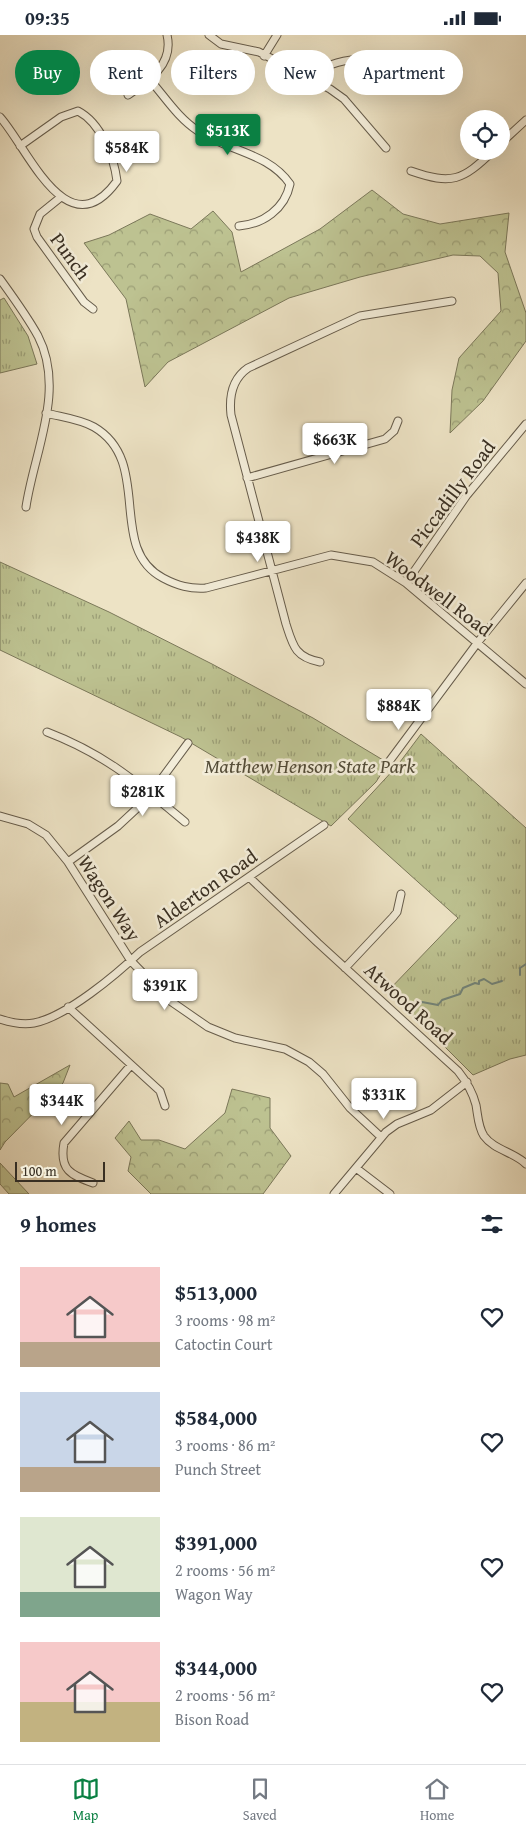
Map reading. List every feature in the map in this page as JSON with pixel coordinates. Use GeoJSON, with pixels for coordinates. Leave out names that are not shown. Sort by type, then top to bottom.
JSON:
{"type":"FeatureCollection","features":[{"type":"Feature","properties":{"kind":"street"},"geometry":{"type":"LineString","coordinates":[[161,66],[166,59],[169,47],[167,35]]}},
{"type":"Feature","properties":{"kind":"street"},"geometry":{"type":"LineString","coordinates":[[209,35],[221,44],[259,52],[264,56],[277,35]]}},
{"type":"Feature","properties":{"kind":"street"},"geometry":{"type":"LineString","coordinates":[[384,59],[415,60],[415,83],[385,83],[384,59]]}},
{"type":"Feature","properties":{"kind":"street"},"geometry":{"type":"LineString","coordinates":[[161,93],[181,117],[198,131],[264,161],[282,173],[290,185],[288,197],[262,222],[239,226]]}},
{"type":"Feature","properties":{"kind":"street"},"geometry":{"type":"LineString","coordinates":[[334,93],[344,99],[386,148]]}},
{"type":"Feature","properties":{"kind":"street"},"geometry":{"type":"LineString","coordinates":[[0,117],[52,191],[60,197],[79,204],[94,201],[110,191],[117,181],[116,170],[104,139],[85,115],[78,111],[69,112],[20,145]]}},
{"type":"Feature","properties":{"kind":"street"},"geometry":{"type":"LineString","coordinates":[[510,134],[526,119]]}},
{"type":"Feature","properties":{"kind":"street"},"geometry":{"type":"LineString","coordinates":[[411,171],[435,179],[456,178],[467,174],[483,160]]}},
{"type":"Feature","properties":{"kind":"street","name":"Punch"},"geometry":{"type":"LineString","coordinates":[[60,197],[40,214],[34,229],[37,237],[84,302],[93,309]]}},
{"type":"Feature","properties":{"kind":"street"},"geometry":{"type":"LineString","coordinates":[[0,279],[38,337],[47,363],[50,382],[46,413],[26,507]]}},
{"type":"Feature","properties":{"kind":"street"},"geometry":{"type":"LineString","coordinates":[[320,662],[302,657],[294,646],[230,415],[230,400],[236,380],[243,371],[360,316],[452,301]]}},
{"type":"Feature","properties":{"kind":"street","name":"Woodwell Road"},"geometry":{"type":"LineString","coordinates":[[46,413],[94,427],[108,439],[120,455],[127,474],[134,540],[143,563],[153,573],[185,588],[193,589],[206,588],[331,555],[373,562],[406,583],[526,684]]}},
{"type":"Feature","properties":{"kind":"street"},"geometry":{"type":"LineString","coordinates":[[247,478],[385,439],[394,431],[398,421]]}},
{"type":"Feature","properties":{"kind":"street","name":"Piccadilly Road"},"geometry":{"type":"LineString","coordinates":[[406,583],[467,495],[526,424]]}},
{"type":"Feature","properties":{"kind":"street"},"geometry":{"type":"LineString","coordinates":[[388,763],[478,642],[526,583]]}},
{"type":"Feature","properties":{"kind":"street"},"geometry":{"type":"LineString","coordinates":[[46,732],[98,754],[185,822]]}},
{"type":"Feature","properties":{"kind":"street"},"geometry":{"type":"LineString","coordinates":[[68,862],[118,826],[151,794],[188,743]]}},
{"type":"Feature","properties":{"kind":"street","name":"Wagon Way"},"geometry":{"type":"LineString","coordinates":[[0,815],[28,824],[46,835],[68,862],[131,961],[169,1000],[208,1027],[235,1037],[285,1049],[309,1063],[323,1074],[350,1107],[382,1137]]}},
{"type":"Feature","properties":{"kind":"street","name":"Alderton Road"},"geometry":{"type":"LineString","coordinates":[[0,1019],[17,1023],[34,1023],[68,1007],[131,961],[140,952],[324,825]]}},
{"type":"Feature","properties":{"kind":"street","name":"Atwood Road"},"geometry":{"type":"LineString","coordinates":[[249,877],[345,968],[434,1047],[467,1082],[476,1103],[479,1125],[484,1135],[492,1144],[526,1164]]}},
{"type":"Feature","properties":{"kind":"street"},"geometry":{"type":"LineString","coordinates":[[345,968],[397,912],[401,894]]}},
{"type":"Feature","properties":{"kind":"street"},"geometry":{"type":"LineString","coordinates":[[68,1007],[160,1091],[165,1106]]}},
{"type":"Feature","properties":{"kind":"street"},"geometry":{"type":"LineString","coordinates":[[93,1183],[72,1175],[65,1166],[62,1152],[64,1143],[131,1065]]}},
{"type":"Feature","properties":{"kind":"street"},"geometry":{"type":"LineString","coordinates":[[334,1194],[382,1137],[397,1124],[431,1110],[467,1082]]}},
{"type":"Feature","properties":{"kind":"street"},"geometry":{"type":"LineString","coordinates":[[356,1168],[390,1194]]}},
{"type":"Feature","properties":{"kind":"green space"},"geometry":{"type":"Polygon","coordinates":[[[372,190],[403,214],[440,224],[509,213],[505,252],[526,313],[526,341],[483,401],[450,433],[452,390],[459,358],[501,311],[498,273],[480,256],[453,255],[360,277],[289,298],[168,362],[145,387],[126,299],[84,243],[109,235],[150,214],[191,229],[213,211],[232,232],[241,272],[320,229],[372,190]]]}},
{"type":"Feature","properties":{"kind":"green space"},"geometry":{"type":"Polygon","coordinates":[[[4,298],[28,336],[37,364],[0,373],[0,300],[4,298]]]}},
{"type":"Feature","properties":{"kind":"green space","name":"Matthew Henson State Park"},"geometry":{"type":"Polygon","coordinates":[[[0,562],[109,612],[212,664],[313,718],[388,763],[376,782],[331,826],[181,737],[0,650],[0,562]]]}},
{"type":"Feature","properties":{"kind":"green space","name":"Matthew Henson State Park"},"geometry":{"type":"Polygon","coordinates":[[[421,734],[526,828],[526,1055],[510,1059],[473,1075],[387,992],[458,918],[348,819],[397,766],[421,734]]]}},
{"type":"Feature","properties":{"kind":"green space"},"geometry":{"type":"Polygon","coordinates":[[[70,1065],[63,1083],[5,1142],[0,1150],[0,1083],[8,1084],[14,1097],[70,1065]]]}},
{"type":"Feature","properties":{"kind":"green space"},"geometry":{"type":"Polygon","coordinates":[[[232,1089],[270,1098],[270,1128],[291,1156],[263,1194],[151,1194],[128,1171],[131,1157],[115,1138],[129,1121],[141,1140],[159,1140],[185,1149],[225,1113],[232,1089]]]}},
{"type":"Feature","properties":{"kind":"green space"},"geometry":{"type":"Polygon","coordinates":[[[0,1163],[29,1194],[9,1194],[0,1184],[0,1163]]]}},
{"type":"Feature","properties":{"kind":"waterway"},"geometry":{"type":"LineString","coordinates":[[520,975],[520,968],[526,964]]}},
{"type":"Feature","properties":{"kind":"waterway"},"geometry":{"type":"LineString","coordinates":[[408,1009],[422,1002],[438,1005],[442,1000],[460,994],[463,988],[475,983],[479,984],[479,981],[484,979],[492,984],[502,981]]}}]}
